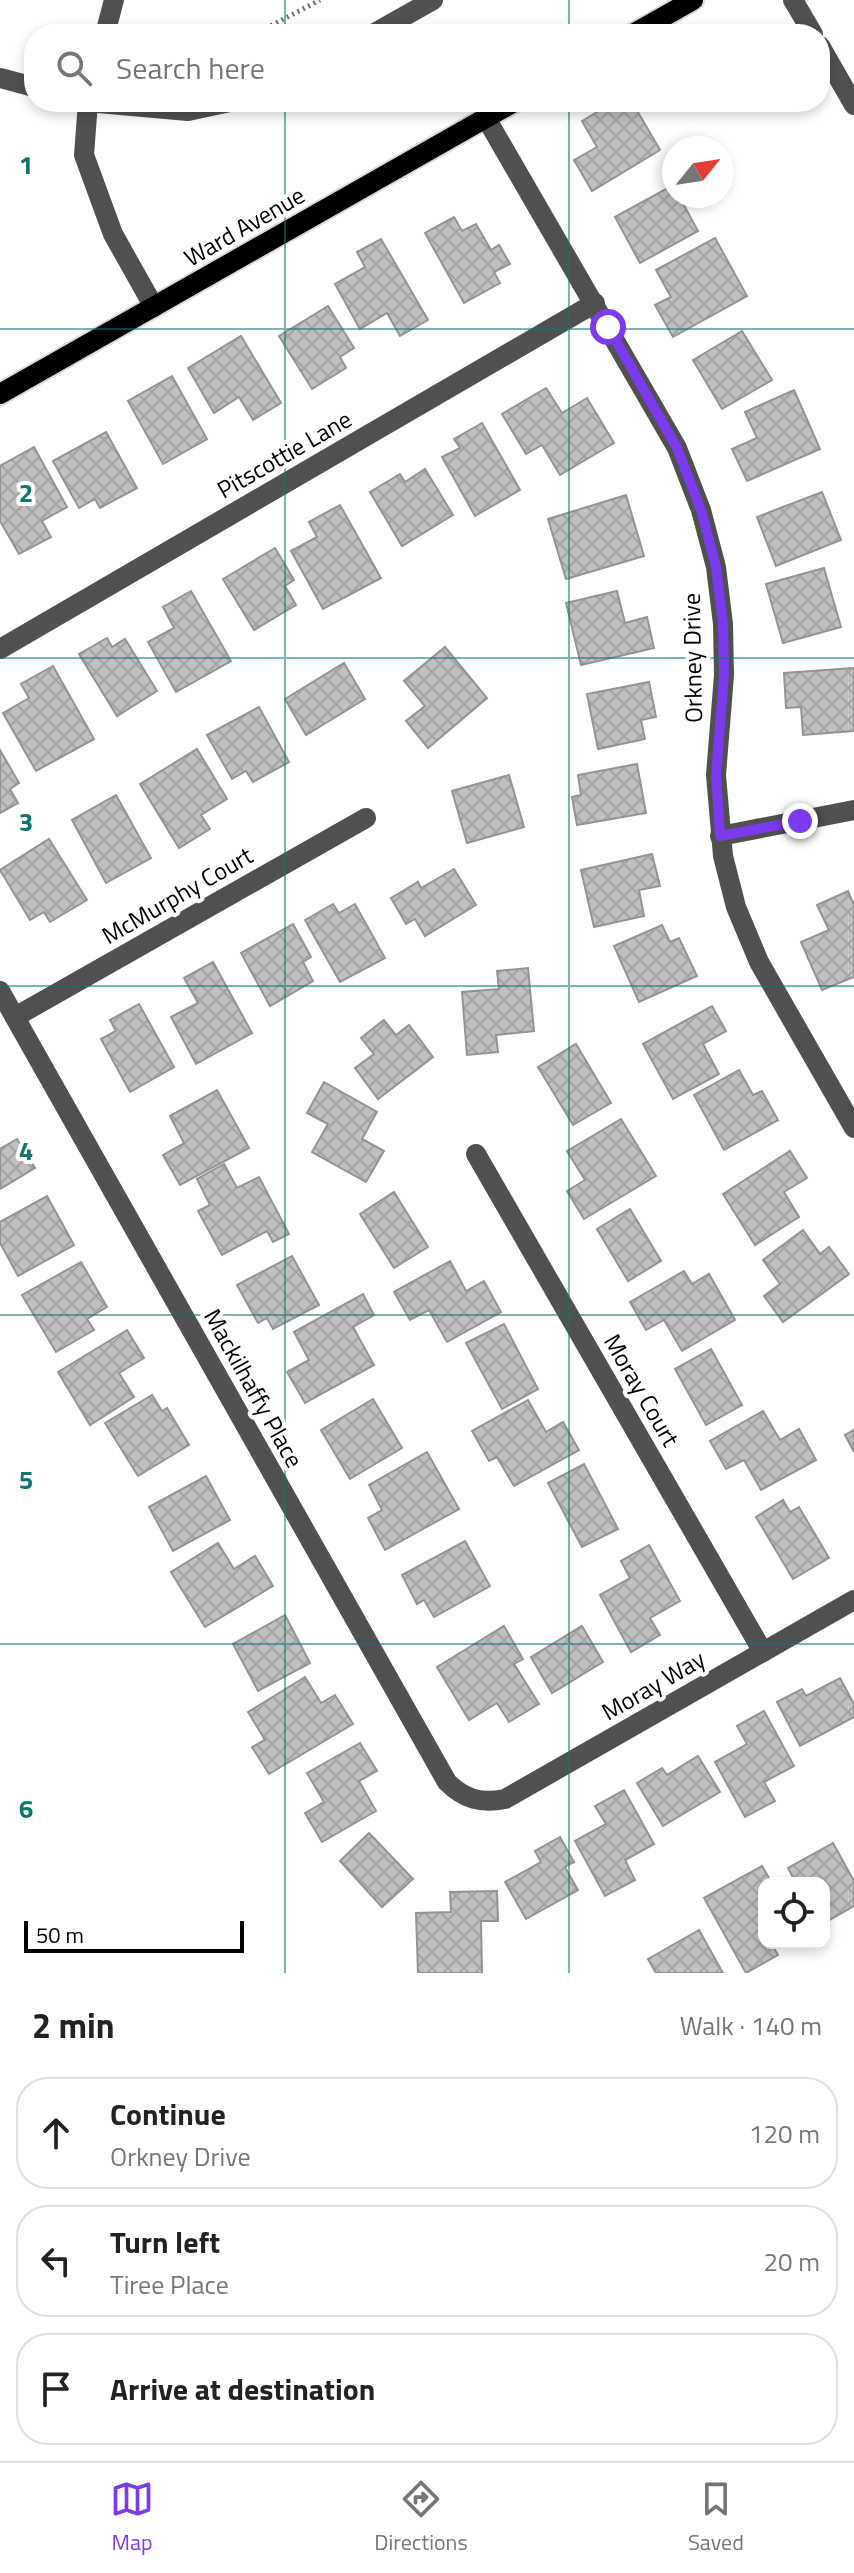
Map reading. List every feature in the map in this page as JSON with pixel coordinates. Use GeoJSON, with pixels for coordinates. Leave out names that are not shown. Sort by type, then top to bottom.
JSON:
{"type":"FeatureCollection","features":[{"type":"Feature","properties":{"kind":"main road"},"geometry":{"type":"LineString","coordinates":[[651,24],[693,0]]}},
{"type":"Feature","properties":{"kind":"main road","name":"Ward Avenue"},"geometry":{"type":"LineString","coordinates":[[0,394],[496,112]]}},
{"type":"Feature","properties":{"kind":"street"},"geometry":{"type":"LineString","coordinates":[[108,24],[115,0]]}},
{"type":"Feature","properties":{"kind":"street"},"geometry":{"type":"LineString","coordinates":[[391,24],[433,0]]}},
{"type":"Feature","properties":{"kind":"street"},"geometry":{"type":"LineString","coordinates":[[793,0],[807,24]]}},
{"type":"Feature","properties":{"kind":"street"},"geometry":{"type":"LineString","coordinates":[[830,63],[854,105]]}},
{"type":"Feature","properties":{"kind":"street"},"geometry":{"type":"LineString","coordinates":[[0,78],[24,84]]}},
{"type":"Feature","properties":{"kind":"street"},"geometry":{"type":"LineString","coordinates":[[87,112],[84,155],[113,234],[154,307]]}},
{"type":"Feature","properties":{"kind":"street","name":"Orkney Drive"},"geometry":{"type":"LineString","coordinates":[[486,118],[677,448],[701,510],[716,567],[723,624],[724,675],[716,775],[720,836],[736,907],[759,962],[854,1128]]}},
{"type":"Feature","properties":{"kind":"street","name":"Pitscottie Lane"},"geometry":{"type":"LineString","coordinates":[[0,649],[595,303]]}},
{"type":"Feature","properties":{"kind":"street"},"geometry":{"type":"LineString","coordinates":[[720,836],[854,810]]}},
{"type":"Feature","properties":{"kind":"street","name":"McMurphy Court"},"geometry":{"type":"LineString","coordinates":[[15,1017],[366,818]]}},
{"type":"Feature","properties":{"kind":"street","name":"Mackilhaffy Place"},"geometry":{"type":"LineString","coordinates":[[0,991],[447,1782],[458,1793],[475,1800]]}},
{"type":"Feature","properties":{"kind":"street","name":"Moray Court"},"geometry":{"type":"LineString","coordinates":[[476,1154],[763,1652]]}},
{"type":"Feature","properties":{"kind":"street","name":"Moray Way"},"geometry":{"type":"LineString","coordinates":[[475,1800],[488,1802],[505,1799],[854,1600]]}},
{"type":"Feature","properties":{"kind":"path"},"geometry":{"type":"LineString","coordinates":[[274,24],[320,0]]}},
{"type":"Feature","properties":{"kind":"building"},"geometry":{"type":"Polygon","coordinates":[[[597,112],[638,112],[660,150],[592,191],[574,160],[597,147],[582,121],[597,112]]]}},
{"type":"Feature","properties":{"kind":"building"},"geometry":{"type":"Polygon","coordinates":[[[662,191],[662,208],[686,208],[698,231],[640,263],[615,217],[662,191]]]}},
{"type":"Feature","properties":{"kind":"building"},"geometry":{"type":"Polygon","coordinates":[[[454,217],[462,231],[476,224],[491,250],[499,245],[510,264],[494,272],[500,283],[464,303],[425,233],[454,217]]]}},
{"type":"Feature","properties":{"kind":"building"},"geometry":{"type":"Polygon","coordinates":[[[715,238],[747,296],[673,337],[655,305],[671,297],[656,270],[715,238]]]}},
{"type":"Feature","properties":{"kind":"building"},"geometry":{"type":"Polygon","coordinates":[[[381,239],[428,320],[400,336],[387,313],[360,329],[335,284],[365,267],[357,252],[381,239]]]}},
{"type":"Feature","properties":{"kind":"building"},"geometry":{"type":"Polygon","coordinates":[[[328,306],[354,348],[340,357],[346,368],[312,389],[279,336],[328,306]]]}},
{"type":"Feature","properties":{"kind":"building"},"geometry":{"type":"Polygon","coordinates":[[[742,331],[772,380],[722,409],[693,360],[742,331]]]}},
{"type":"Feature","properties":{"kind":"building"},"geometry":{"type":"Polygon","coordinates":[[[241,336],[281,403],[253,420],[239,397],[214,413],[188,368],[241,336]]]}},
{"type":"Feature","properties":{"kind":"building"},"geometry":{"type":"Polygon","coordinates":[[[172,376],[207,439],[163,464],[128,401],[172,376]]]}},
{"type":"Feature","properties":{"kind":"building"},"geometry":{"type":"Polygon","coordinates":[[[546,388],[562,413],[587,398],[614,443],[560,475],[542,445],[526,454],[502,414],[546,388]]]}},
{"type":"Feature","properties":{"kind":"building"},"geometry":{"type":"Polygon","coordinates":[[[794,390],[820,449],[747,481],[732,449],[757,438],[745,412],[794,390]]]}},
{"type":"Feature","properties":{"kind":"building"},"geometry":{"type":"Polygon","coordinates":[[[482,423],[520,490],[475,516],[442,457],[460,448],[454,439],[482,423]]]}},
{"type":"Feature","properties":{"kind":"building"},"geometry":{"type":"Polygon","coordinates":[[[106,432],[137,488],[100,508],[95,499],[79,508],[53,461],[106,432]]]}},
{"type":"Feature","properties":{"kind":"building"},"geometry":{"type":"Polygon","coordinates":[[[34,447],[67,507],[42,521],[51,537],[19,554],[0,521],[0,466],[34,447]]]}},
{"type":"Feature","properties":{"kind":"building"},"geometry":{"type":"Polygon","coordinates":[[[425,469],[453,515],[402,546],[370,492],[400,474],[405,482],[425,469]]]}},
{"type":"Feature","properties":{"kind":"building"},"geometry":{"type":"Polygon","coordinates":[[[822,492],[841,540],[776,566],[757,517],[822,492]]]}},
{"type":"Feature","properties":{"kind":"building"},"geometry":{"type":"Polygon","coordinates":[[[626,495],[644,556],[566,579],[548,519],[626,495]]]}},
{"type":"Feature","properties":{"kind":"building"},"geometry":{"type":"Polygon","coordinates":[[[340,505],[381,578],[323,609],[291,551],[317,537],[309,522],[340,505]]]}},
{"type":"Feature","properties":{"kind":"building"},"geometry":{"type":"Polygon","coordinates":[[[275,548],[294,580],[285,586],[296,605],[254,630],[223,579],[275,548]]]}},
{"type":"Feature","properties":{"kind":"building"},"geometry":{"type":"Polygon","coordinates":[[[824,568],[841,627],[783,643],[766,584],[824,568]]]}},
{"type":"Feature","properties":{"kind":"building"},"geometry":{"type":"Polygon","coordinates":[[[191,591],[231,661],[176,692],[148,642],[174,628],[163,607],[191,591]]]}},
{"type":"Feature","properties":{"kind":"building"},"geometry":{"type":"Polygon","coordinates":[[[617,591],[625,623],[647,617],[654,648],[581,665],[566,603],[617,591]]]}},
{"type":"Feature","properties":{"kind":"building"},"geometry":{"type":"Polygon","coordinates":[[[107,638],[112,647],[125,639],[157,691],[117,716],[79,654],[107,638]]]}},
{"type":"Feature","properties":{"kind":"building"},"geometry":{"type":"Polygon","coordinates":[[[445,647],[487,698],[428,748],[406,721],[425,706],[404,681],[445,647]]]}},
{"type":"Feature","properties":{"kind":"building"},"geometry":{"type":"Polygon","coordinates":[[[344,663],[365,699],[306,735],[285,699],[344,663]]]}},
{"type":"Feature","properties":{"kind":"building"},"geometry":{"type":"Polygon","coordinates":[[[53,666],[94,739],[36,771],[3,713],[29,698],[21,684],[53,666]]]}},
{"type":"Feature","properties":{"kind":"building"},"geometry":{"type":"Polygon","coordinates":[[[854,668],[854,731],[803,735],[801,707],[786,708],[784,673],[854,668]]]}},
{"type":"Feature","properties":{"kind":"building"},"geometry":{"type":"Polygon","coordinates":[[[649,682],[656,717],[641,720],[645,739],[598,749],[587,694],[649,682]]]}},
{"type":"Feature","properties":{"kind":"building"},"geometry":{"type":"Polygon","coordinates":[[[259,707],[289,762],[253,782],[246,771],[232,779],[207,735],[259,707]]]}},
{"type":"Feature","properties":{"kind":"building"},"geometry":{"type":"Polygon","coordinates":[[[197,749],[227,799],[201,815],[210,829],[179,848],[140,784],[197,749]]]}},
{"type":"Feature","properties":{"kind":"building"},"geometry":{"type":"Polygon","coordinates":[[[0,750],[19,783],[10,789],[18,803],[0,813],[0,750]]]}},
{"type":"Feature","properties":{"kind":"building"},"geometry":{"type":"Polygon","coordinates":[[[637,764],[646,813],[577,825],[572,797],[581,795],[578,775],[637,764]]]}},
{"type":"Feature","properties":{"kind":"building"},"geometry":{"type":"Polygon","coordinates":[[[509,775],[524,827],[467,843],[452,791],[509,775]]]}},
{"type":"Feature","properties":{"kind":"building"},"geometry":{"type":"Polygon","coordinates":[[[116,795],[151,858],[106,883],[72,820],[116,795]]]}},
{"type":"Feature","properties":{"kind":"building"},"geometry":{"type":"Polygon","coordinates":[[[49,839],[87,900],[50,922],[44,912],[30,920],[0,870],[49,839]]]}},
{"type":"Feature","properties":{"kind":"building"},"geometry":{"type":"Polygon","coordinates":[[[652,854],[660,886],[639,890],[644,916],[594,927],[581,870],[652,854]]]}},
{"type":"Feature","properties":{"kind":"building"},"geometry":{"type":"Polygon","coordinates":[[[454,869],[476,905],[425,936],[415,919],[406,924],[391,898],[418,882],[421,888],[454,869]]]}},
{"type":"Feature","properties":{"kind":"building"},"geometry":{"type":"Polygon","coordinates":[[[848,891],[854,905],[854,977],[822,990],[801,942],[829,930],[817,905],[848,891]]]}},
{"type":"Feature","properties":{"kind":"building"},"geometry":{"type":"Polygon","coordinates":[[[333,904],[339,913],[355,904],[385,958],[340,982],[305,920],[333,904]]]}},
{"type":"Feature","properties":{"kind":"building"},"geometry":{"type":"Polygon","coordinates":[[[293,924],[311,957],[303,962],[313,981],[270,1006],[241,953],[293,924]]]}},
{"type":"Feature","properties":{"kind":"building"},"geometry":{"type":"Polygon","coordinates":[[[662,925],[670,942],[679,938],[697,976],[639,1002],[614,946],[662,925]]]}},
{"type":"Feature","properties":{"kind":"building"},"geometry":{"type":"Polygon","coordinates":[[[213,962],[252,1033],[196,1064],[171,1017],[198,1003],[184,978],[213,962]]]}},
{"type":"Feature","properties":{"kind":"building"},"geometry":{"type":"Polygon","coordinates":[[[528,968],[534,1031],[496,1035],[498,1052],[467,1055],[462,992],[499,989],[497,971],[528,968]]]}},
{"type":"Feature","properties":{"kind":"building"},"geometry":{"type":"Polygon","coordinates":[[[139,1004],[174,1067],[130,1092],[101,1039],[116,1031],[110,1020],[139,1004]]]}},
{"type":"Feature","properties":{"kind":"building"},"geometry":{"type":"Polygon","coordinates":[[[712,1006],[726,1031],[703,1044],[719,1074],[673,1099],[643,1044],[712,1006]]]}},
{"type":"Feature","properties":{"kind":"building"},"geometry":{"type":"Polygon","coordinates":[[[384,1020],[396,1035],[409,1025],[433,1057],[378,1099],[355,1068],[374,1054],[361,1038],[384,1020]]]}},
{"type":"Feature","properties":{"kind":"building"},"geometry":{"type":"Polygon","coordinates":[[[576,1044],[611,1103],[573,1125],[538,1067],[576,1044]]]}},
{"type":"Feature","properties":{"kind":"building"},"geometry":{"type":"Polygon","coordinates":[[[739,1070],[753,1095],[762,1091],[778,1120],[724,1150],[694,1095],[739,1070]]]}},
{"type":"Feature","properties":{"kind":"building"},"geometry":{"type":"Polygon","coordinates":[[[324,1082],[377,1112],[362,1139],[384,1151],[366,1182],[312,1152],[328,1124],[307,1113],[324,1082]]]}},
{"type":"Feature","properties":{"kind":"building"},"geometry":{"type":"Polygon","coordinates":[[[217,1090],[249,1148],[180,1185],[163,1155],[184,1143],[170,1116],[217,1090]]]}},
{"type":"Feature","properties":{"kind":"building"},"geometry":{"type":"Polygon","coordinates":[[[621,1119],[656,1176],[584,1219],[567,1191],[585,1180],[567,1151],[621,1119]]]}},
{"type":"Feature","properties":{"kind":"building"},"geometry":{"type":"Polygon","coordinates":[[[17,1139],[35,1168],[0,1189],[0,1149],[17,1139]]]}},
{"type":"Feature","properties":{"kind":"building"},"geometry":{"type":"Polygon","coordinates":[[[790,1151],[807,1178],[784,1192],[799,1217],[755,1245],[723,1194],[790,1151]]]}},
{"type":"Feature","properties":{"kind":"building"},"geometry":{"type":"Polygon","coordinates":[[[224,1164],[237,1188],[259,1177],[289,1234],[273,1242],[267,1231],[222,1255],[198,1211],[210,1205],[197,1179],[224,1164]]]}},
{"type":"Feature","properties":{"kind":"building"},"geometry":{"type":"Polygon","coordinates":[[[394,1192],[428,1247],[394,1268],[360,1214],[394,1192]]]}},
{"type":"Feature","properties":{"kind":"building"},"geometry":{"type":"Polygon","coordinates":[[[47,1196],[74,1245],[18,1276],[0,1243],[0,1222],[47,1196]]]}},
{"type":"Feature","properties":{"kind":"building"},"geometry":{"type":"Polygon","coordinates":[[[630,1209],[661,1261],[628,1281],[597,1229],[630,1209]]]}},
{"type":"Feature","properties":{"kind":"building"},"geometry":{"type":"Polygon","coordinates":[[[803,1230],[820,1254],[829,1247],[849,1274],[783,1322],[764,1296],[780,1284],[763,1260],[803,1230]]]}},
{"type":"Feature","properties":{"kind":"building"},"geometry":{"type":"Polygon","coordinates":[[[292,1256],[319,1305],[273,1329],[267,1318],[258,1323],[237,1285],[292,1256]]]}},
{"type":"Feature","properties":{"kind":"building"},"geometry":{"type":"Polygon","coordinates":[[[450,1261],[466,1291],[484,1281],[501,1312],[447,1342],[429,1310],[410,1320],[394,1292],[450,1261]]]}},
{"type":"Feature","properties":{"kind":"building"},"geometry":{"type":"Polygon","coordinates":[[[81,1262],[107,1307],[87,1319],[94,1330],[56,1352],[22,1295],[81,1262]]]}},
{"type":"Feature","properties":{"kind":"building"},"geometry":{"type":"Polygon","coordinates":[[[684,1271],[692,1284],[709,1274],[735,1320],[682,1351],[664,1320],[646,1330],[630,1302],[684,1271]]]}},
{"type":"Feature","properties":{"kind":"building"},"geometry":{"type":"Polygon","coordinates":[[[363,1294],[374,1315],[353,1327],[374,1365],[305,1403],[287,1372],[309,1360],[294,1332],[363,1294]]]}},
{"type":"Feature","properties":{"kind":"building"},"geometry":{"type":"Polygon","coordinates":[[[504,1324],[538,1389],[502,1409],[466,1343],[504,1324]]]}},
{"type":"Feature","properties":{"kind":"building"},"geometry":{"type":"Polygon","coordinates":[[[127,1330],[144,1358],[119,1373],[134,1397],[90,1425],[58,1372],[127,1330]]]}},
{"type":"Feature","properties":{"kind":"building"},"geometry":{"type":"Polygon","coordinates":[[[711,1349],[742,1405],[706,1425],[675,1369],[711,1349]]]}},
{"type":"Feature","properties":{"kind":"building"},"geometry":{"type":"Polygon","coordinates":[[[152,1395],[162,1411],[167,1408],[189,1445],[138,1476],[105,1423],[152,1395]]]}},
{"type":"Feature","properties":{"kind":"building"},"geometry":{"type":"Polygon","coordinates":[[[373,1399],[402,1448],[350,1479],[321,1430],[373,1399]]]}},
{"type":"Feature","properties":{"kind":"building"},"geometry":{"type":"Polygon","coordinates":[[[528,1400],[546,1432],[563,1422],[579,1450],[514,1486],[497,1457],[489,1461],[472,1431],[528,1400]]]}},
{"type":"Feature","properties":{"kind":"building"},"geometry":{"type":"Polygon","coordinates":[[[763,1411],[780,1440],[799,1429],[816,1460],[761,1490],[744,1460],[726,1469],[710,1441],[763,1411]]]}},
{"type":"Feature","properties":{"kind":"building"},"geometry":{"type":"Polygon","coordinates":[[[854,1430],[854,1452],[845,1435],[854,1430]]]}},
{"type":"Feature","properties":{"kind":"building"},"geometry":{"type":"Polygon","coordinates":[[[427,1452],[459,1509],[385,1550],[368,1518],[382,1510],[369,1485],[427,1452]]]}},
{"type":"Feature","properties":{"kind":"building"},"geometry":{"type":"Polygon","coordinates":[[[584,1464],[618,1529],[582,1547],[548,1483],[584,1464]]]}},
{"type":"Feature","properties":{"kind":"building"},"geometry":{"type":"Polygon","coordinates":[[[206,1476],[230,1520],[173,1551],[149,1507],[206,1476]]]}},
{"type":"Feature","properties":{"kind":"building"},"geometry":{"type":"Polygon","coordinates":[[[783,1500],[790,1512],[799,1507],[829,1558],[793,1579],[756,1517],[783,1500]]]}},
{"type":"Feature","properties":{"kind":"building"},"geometry":{"type":"Polygon","coordinates":[[[465,1541],[490,1586],[434,1617],[424,1600],[417,1604],[402,1575],[465,1541]]]}},
{"type":"Feature","properties":{"kind":"building"},"geometry":{"type":"Polygon","coordinates":[[[218,1543],[234,1569],[255,1556],[273,1586],[205,1627],[171,1572],[218,1543]]]}},
{"type":"Feature","properties":{"kind":"building"},"geometry":{"type":"Polygon","coordinates":[[[649,1545],[680,1601],[650,1618],[660,1635],[631,1652],[600,1595],[630,1578],[621,1561],[649,1545]]]}},
{"type":"Feature","properties":{"kind":"building"},"geometry":{"type":"Polygon","coordinates":[[[285,1615],[310,1663],[258,1691],[233,1644],[285,1615]]]}},
{"type":"Feature","properties":{"kind":"building"},"geometry":{"type":"Polygon","coordinates":[[[504,1626],[523,1659],[514,1664],[539,1704],[509,1722],[497,1703],[469,1720],[437,1667],[504,1626]]]}},
{"type":"Feature","properties":{"kind":"building"},"geometry":{"type":"Polygon","coordinates":[[[582,1626],[603,1662],[552,1693],[531,1657],[582,1626]]]}},
{"type":"Feature","properties":{"kind":"building"},"geometry":{"type":"Polygon","coordinates":[[[305,1677],[321,1703],[335,1695],[353,1724],[269,1774],[252,1747],[265,1740],[248,1712],[305,1677]]]}},
{"type":"Feature","properties":{"kind":"building"},"geometry":{"type":"Polygon","coordinates":[[[840,1678],[854,1704],[854,1717],[800,1746],[777,1702],[802,1689],[806,1696],[840,1678]]]}},
{"type":"Feature","properties":{"kind":"building"},"geometry":{"type":"Polygon","coordinates":[[[764,1711],[794,1766],[764,1782],[775,1801],[745,1817],[715,1762],[747,1744],[737,1726],[764,1711]]]}},
{"type":"Feature","properties":{"kind":"building"},"geometry":{"type":"Polygon","coordinates":[[[360,1743],[377,1771],[359,1781],[376,1811],[322,1842],[305,1813],[324,1802],[307,1773],[360,1743]]]}},
{"type":"Feature","properties":{"kind":"building"},"geometry":{"type":"Polygon","coordinates":[[[698,1756],[720,1792],[663,1826],[637,1783],[662,1768],[667,1775],[698,1756]]]}},
{"type":"Feature","properties":{"kind":"building"},"geometry":{"type":"Polygon","coordinates":[[[624,1790],[654,1844],[625,1860],[635,1880],[605,1896],[575,1841],[606,1824],[595,1806],[624,1790]]]}},
{"type":"Feature","properties":{"kind":"building"},"geometry":{"type":"Polygon","coordinates":[[[369,1833],[413,1879],[382,1907],[340,1861],[369,1833]]]}},
{"type":"Feature","properties":{"kind":"building"},"geometry":{"type":"Polygon","coordinates":[[[560,1837],[574,1862],[565,1867],[578,1890],[526,1919],[505,1882],[541,1862],[535,1851],[560,1837]]]}},
{"type":"Feature","properties":{"kind":"building"},"geometry":{"type":"Polygon","coordinates":[[[833,1843],[854,1881],[854,1906],[830,1920],[830,1877],[793,1877],[788,1868],[833,1843]]]}},
{"type":"Feature","properties":{"kind":"building"},"geometry":{"type":"Polygon","coordinates":[[[762,1866],[768,1877],[758,1877],[758,1949],[774,1949],[778,1955],[746,1973],[704,1898],[762,1866]]]}},
{"type":"Feature","properties":{"kind":"building"},"geometry":{"type":"Polygon","coordinates":[[[497,1891],[498,1921],[481,1921],[482,1973],[418,1973],[416,1913],[451,1912],[450,1892],[497,1891]]]}},
{"type":"Feature","properties":{"kind":"building"},"geometry":{"type":"Polygon","coordinates":[[[699,1930],[723,1973],[656,1973],[648,1959],[699,1930]]]}},
{"type":"Feature","properties":{"kind":"route"},"geometry":{"type":"LineString","coordinates":[[608,327],[677,448],[701,510],[716,567],[723,624],[724,675],[716,775],[720,836],[800,821]]}}]}
